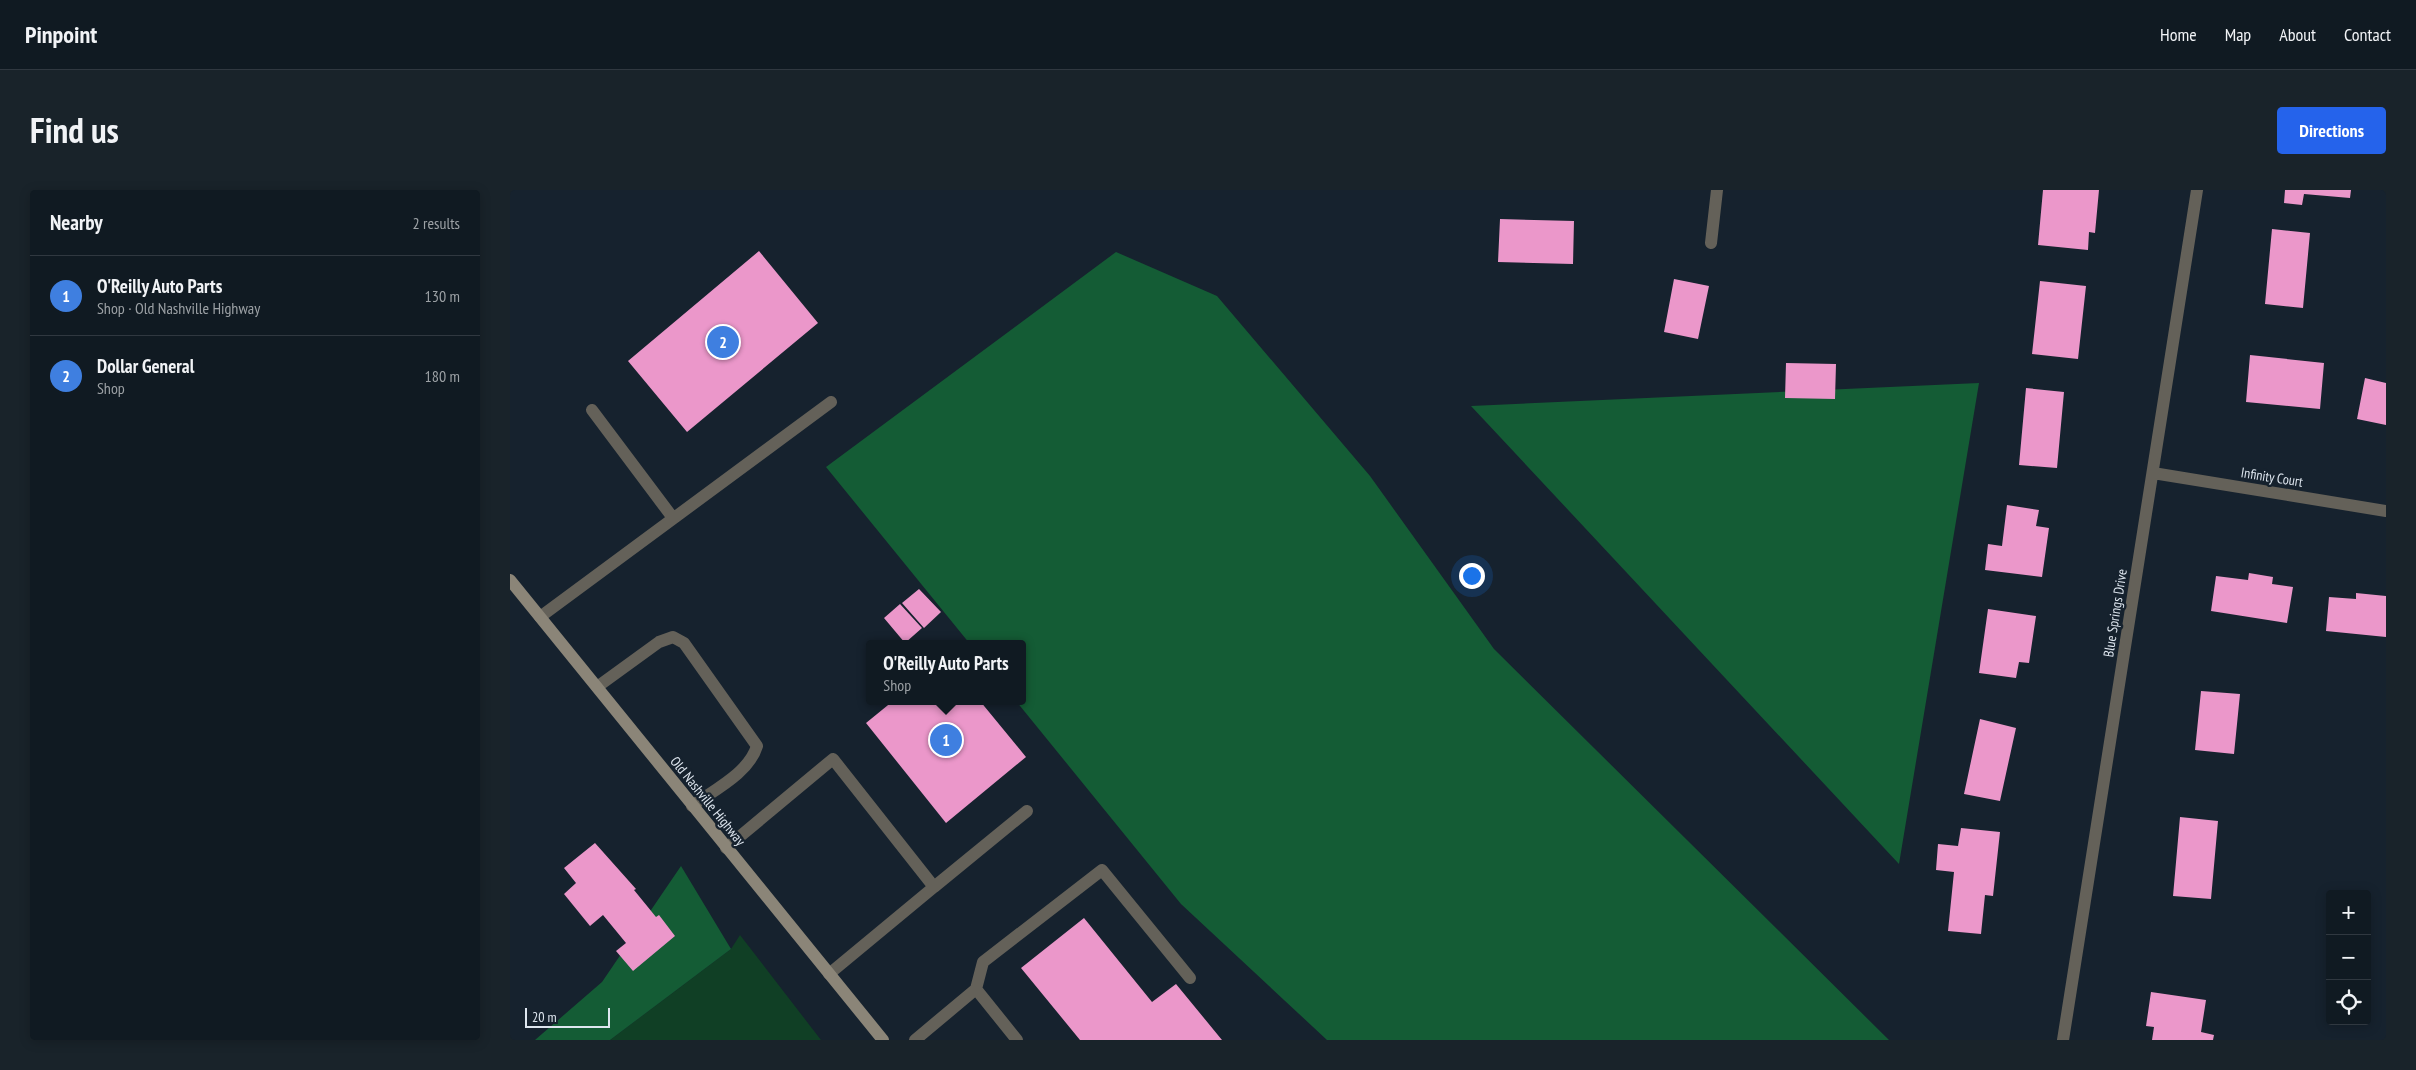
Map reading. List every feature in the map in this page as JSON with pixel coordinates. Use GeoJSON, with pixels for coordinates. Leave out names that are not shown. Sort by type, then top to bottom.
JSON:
{"type":"FeatureCollection","features":[{"type":"Feature","properties":{"kind":"main road","name":"Old Nashville Highway"},"geometry":{"type":"LineString","coordinates":[[510,580],[883,1040]]}},
{"type":"Feature","properties":{"kind":"street"},"geometry":{"type":"LineString","coordinates":[[1711,243],[1716,190]]}},
{"type":"Feature","properties":{"kind":"street","name":"Blue Springs Drive"},"geometry":{"type":"LineString","coordinates":[[2063,1040],[2197,190]]}},
{"type":"Feature","properties":{"kind":"street"},"geometry":{"type":"LineString","coordinates":[[540,618],[831,402]]}},
{"type":"Feature","properties":{"kind":"street"},"geometry":{"type":"LineString","coordinates":[[592,410],[673,518]]}},
{"type":"Feature","properties":{"kind":"street","name":"Infinity Court"},"geometry":{"type":"LineString","coordinates":[[2153,473],[2386,511]]}},
{"type":"Feature","properties":{"kind":"street"},"geometry":{"type":"LineString","coordinates":[[597,687],[659,642],[673,637],[684,643],[757,746],[755,754],[746,766],[692,806]]}},
{"type":"Feature","properties":{"kind":"street"},"geometry":{"type":"LineString","coordinates":[[726,848],[832,759],[934,886]]}},
{"type":"Feature","properties":{"kind":"street"},"geometry":{"type":"LineString","coordinates":[[829,974],[1027,811]]}},
{"type":"Feature","properties":{"kind":"street"},"geometry":{"type":"LineString","coordinates":[[915,1040],[976,989],[983,962],[1102,870],[1190,978]]}},
{"type":"Feature","properties":{"kind":"street"},"geometry":{"type":"LineString","coordinates":[[976,989],[1017,1040]]}},
{"type":"Feature","properties":{"kind":"green space"},"geometry":{"type":"Polygon","coordinates":[[[1116,252],[1217,296],[1370,476],[1494,649],[1889,1040],[1327,1040],[1181,904],[1019,705],[1026,705],[1026,640],[967,640],[826,467],[1116,252]]]}},
{"type":"Feature","properties":{"kind":"green space"},"geometry":{"type":"Polygon","coordinates":[[[1979,383],[1899,864],[1471,406],[1979,383]]]}},
{"type":"Feature","properties":{"kind":"green space"},"geometry":{"type":"Polygon","coordinates":[[[681,866],[731,949],[610,1040],[535,1040],[602,982],[681,866]]]}},
{"type":"Feature","properties":{"kind":"green space"},"geometry":{"type":"Polygon","coordinates":[[[740,935],[821,1040],[610,1040],[731,949],[740,935]]]}},
{"type":"Feature","properties":{"kind":"building"},"geometry":{"type":"Polygon","coordinates":[[[2043,190],[2099,190],[2095,233],[2089,232],[2088,250],[2038,245],[2043,190]]]}},
{"type":"Feature","properties":{"kind":"building"},"geometry":{"type":"Polygon","coordinates":[[[2285,190],[2351,190],[2350,198],[2304,194],[2302,205],[2284,203],[2285,190]]]}},
{"type":"Feature","properties":{"kind":"building"},"geometry":{"type":"Polygon","coordinates":[[[1500,219],[1574,221],[1573,264],[1498,262],[1500,219]]]}},
{"type":"Feature","properties":{"kind":"building"},"geometry":{"type":"Polygon","coordinates":[[[2272,229],[2310,233],[2303,308],[2265,304],[2272,229]]]}},
{"type":"Feature","properties":{"kind":"building"},"geometry":{"type":"Polygon","coordinates":[[[759,251],[818,323],[687,432],[628,361],[759,251]]]}},
{"type":"Feature","properties":{"kind":"building"},"geometry":{"type":"Polygon","coordinates":[[[1674,279],[1709,286],[1698,339],[1664,332],[1674,279]]]}},
{"type":"Feature","properties":{"kind":"building"},"geometry":{"type":"Polygon","coordinates":[[[2040,281],[2086,286],[2078,359],[2032,354],[2040,281]]]}},
{"type":"Feature","properties":{"kind":"building"},"geometry":{"type":"Polygon","coordinates":[[[2250,355],[2324,363],[2320,409],[2246,402],[2250,355]]]}},
{"type":"Feature","properties":{"kind":"building"},"geometry":{"type":"Polygon","coordinates":[[[1786,363],[1836,364],[1835,399],[1785,398],[1786,363]]]}},
{"type":"Feature","properties":{"kind":"building"},"geometry":{"type":"Polygon","coordinates":[[[2365,378],[2386,383],[2386,425],[2357,419],[2365,378]]]}},
{"type":"Feature","properties":{"kind":"building"},"geometry":{"type":"Polygon","coordinates":[[[2026,388],[2064,392],[2057,468],[2019,465],[2026,388]]]}},
{"type":"Feature","properties":{"kind":"building"},"geometry":{"type":"Polygon","coordinates":[[[2007,505],[2039,510],[2036,526],[2049,528],[2042,577],[1985,570],[1988,544],[2002,546],[2007,505]]]}},
{"type":"Feature","properties":{"kind":"building"},"geometry":{"type":"Polygon","coordinates":[[[2249,573],[2273,577],[2272,584],[2293,587],[2287,623],[2211,611],[2216,576],[2248,580],[2249,573]]]}},
{"type":"Feature","properties":{"kind":"building"},"geometry":{"type":"Polygon","coordinates":[[[919,589],[941,612],[924,628],[902,603],[919,589]]]}},
{"type":"Feature","properties":{"kind":"building"},"geometry":{"type":"Polygon","coordinates":[[[2356,593],[2386,596],[2386,637],[2326,631],[2329,597],[2356,599],[2356,593]]]}},
{"type":"Feature","properties":{"kind":"building"},"geometry":{"type":"Polygon","coordinates":[[[900,604],[922,628],[908,640],[902,640],[884,618],[900,604]]]}},
{"type":"Feature","properties":{"kind":"building"},"geometry":{"type":"Polygon","coordinates":[[[1988,609],[2036,616],[2029,663],[2019,662],[2016,678],[1979,673],[1988,609]]]}},
{"type":"Feature","properties":{"kind":"building"},"geometry":{"type":"Polygon","coordinates":[[[2201,691],[2240,694],[2234,754],[2195,750],[2201,691]]]}},
{"type":"Feature","properties":{"kind":"building"},"geometry":{"type":"Polygon","coordinates":[[[888,705],[983,705],[1026,757],[946,823],[866,723],[888,705]]]}},
{"type":"Feature","properties":{"kind":"building"},"geometry":{"type":"Polygon","coordinates":[[[1980,719],[2016,728],[2000,801],[1964,794],[1980,719]]]}},
{"type":"Feature","properties":{"kind":"building"},"geometry":{"type":"Polygon","coordinates":[[[2180,817],[2218,821],[2211,899],[2173,896],[2180,817]]]}},
{"type":"Feature","properties":{"kind":"building"},"geometry":{"type":"Polygon","coordinates":[[[1961,828],[2000,832],[1993,896],[1985,895],[1981,934],[1948,931],[1954,872],[1936,870],[1938,844],[1958,846],[1961,828]]]}},
{"type":"Feature","properties":{"kind":"building"},"geometry":{"type":"Polygon","coordinates":[[[595,843],[636,889],[634,890],[656,917],[659,915],[675,936],[633,971],[616,951],[626,943],[603,915],[590,926],[564,894],[576,883],[564,868],[595,843]]]}},
{"type":"Feature","properties":{"kind":"building"},"geometry":{"type":"Polygon","coordinates":[[[1084,918],[1152,1002],[1176,984],[1222,1040],[1080,1040],[1021,968],[1084,918]]]}},
{"type":"Feature","properties":{"kind":"building"},"geometry":{"type":"Polygon","coordinates":[[[2151,992],[2206,1000],[2201,1032],[2214,1035],[2213,1040],[2152,1040],[2154,1027],[2146,1026],[2151,992]]]}},
{"type":"Feature","properties":{"kind":"place","name":"Dollar General"},"geometry":{"type":"Point","coordinates":[723,342]}},
{"type":"Feature","properties":{"kind":"place","name":"O'Reilly Auto Parts"},"geometry":{"type":"Point","coordinates":[946,740]}}]}
